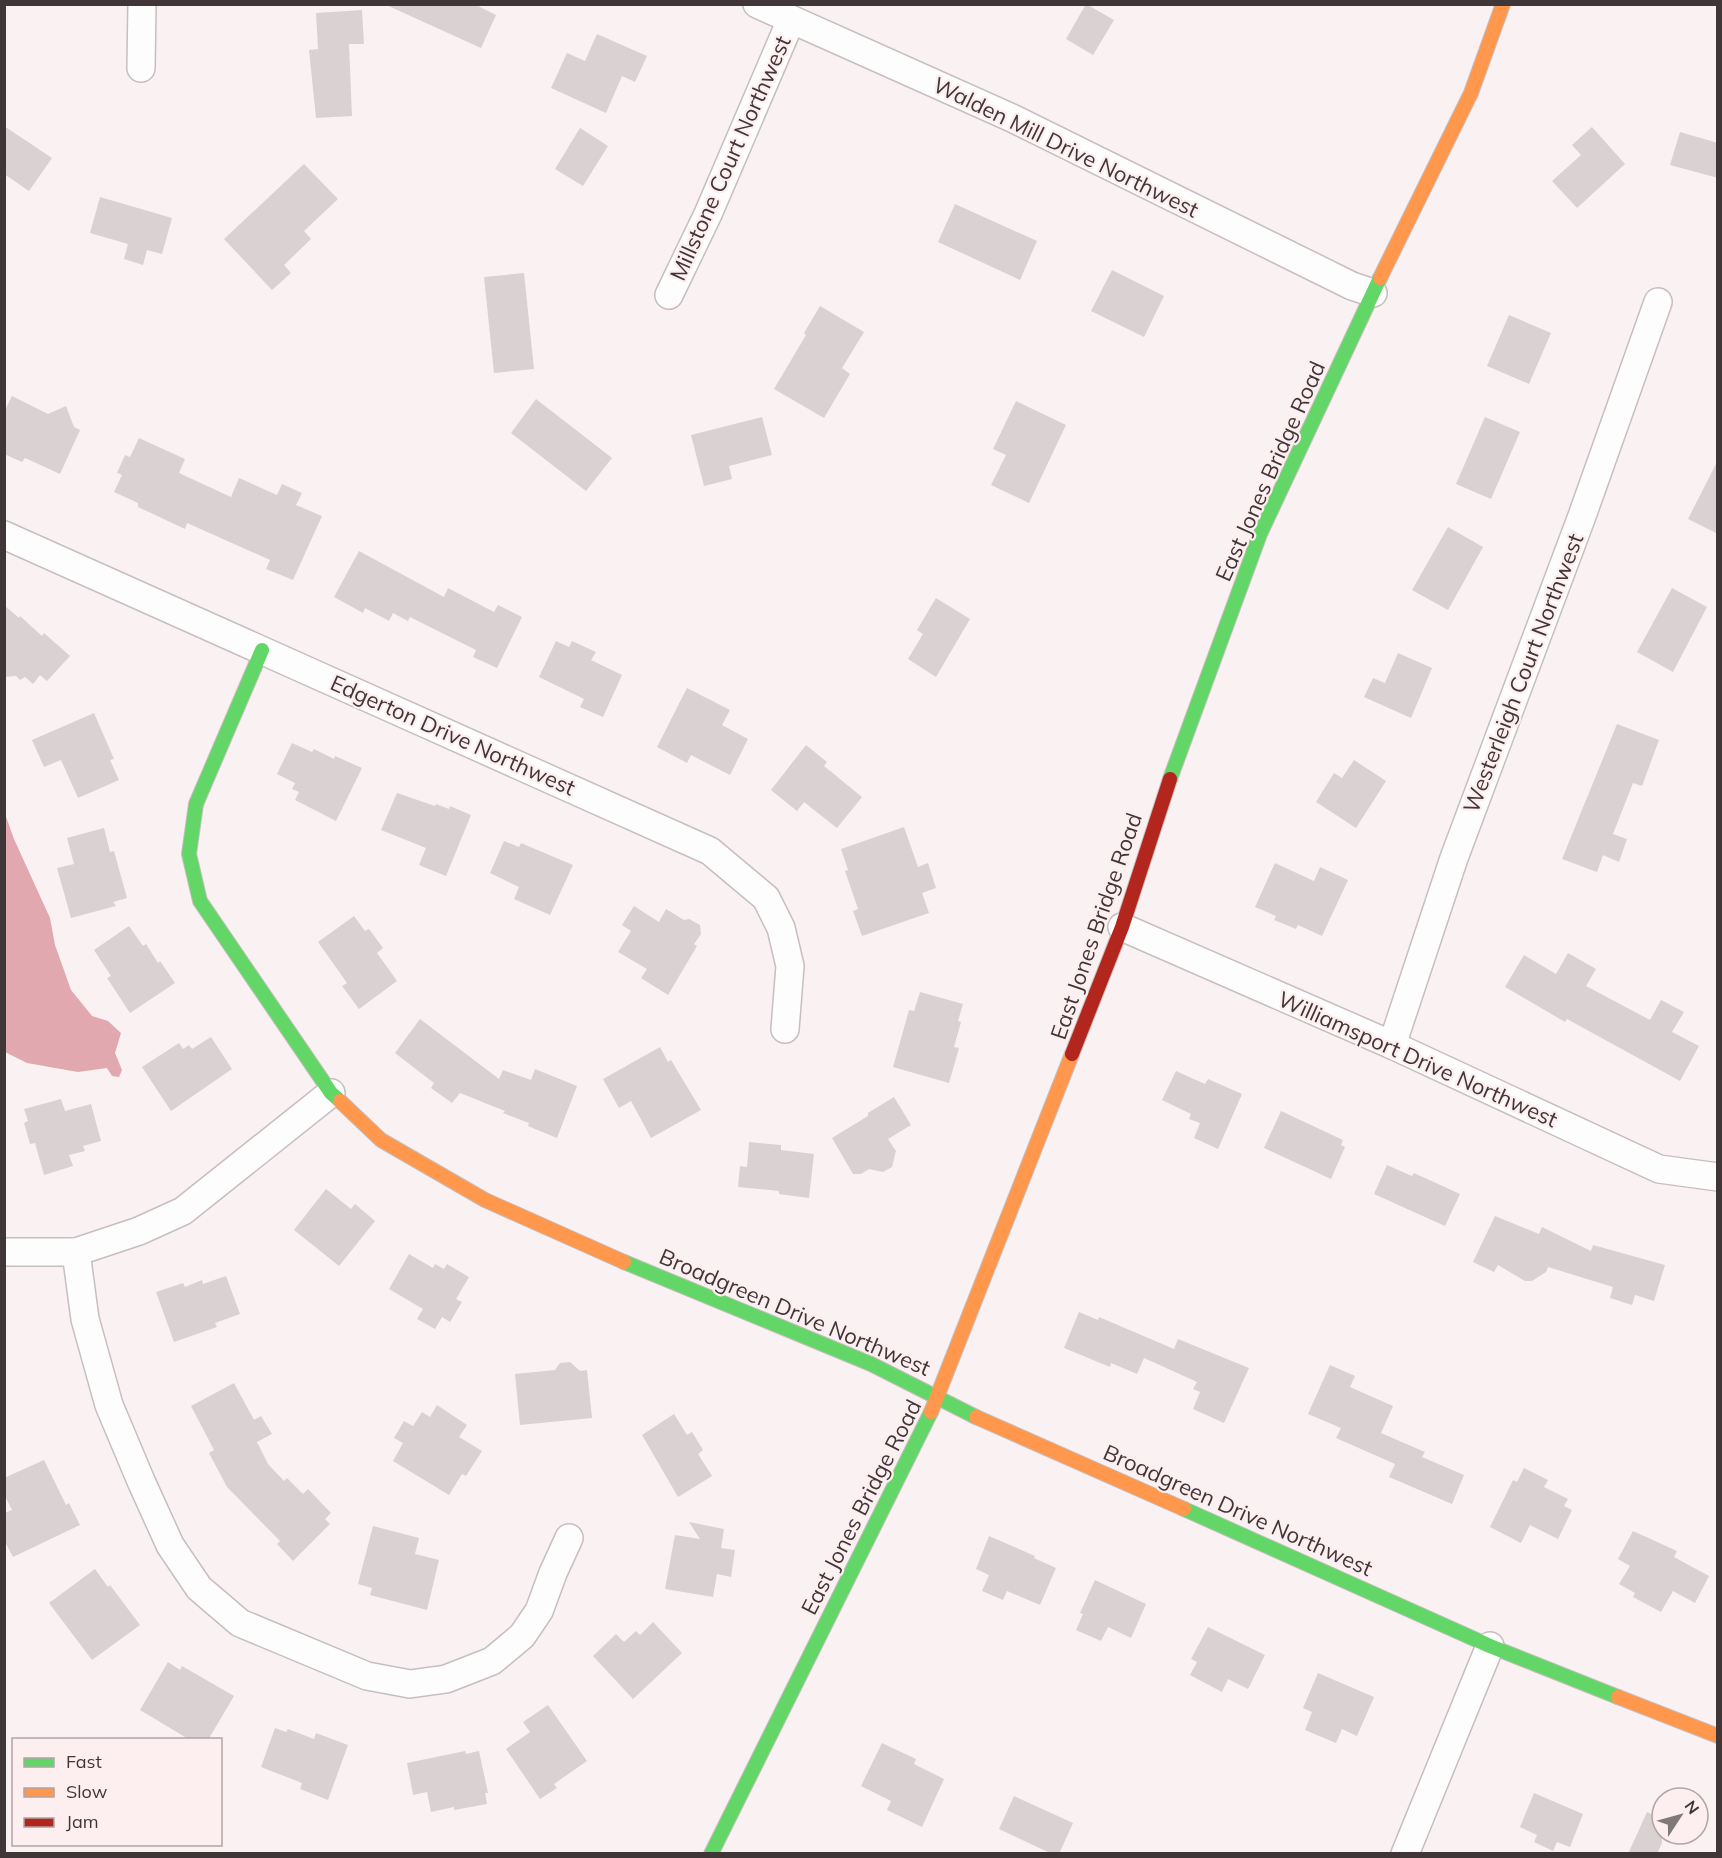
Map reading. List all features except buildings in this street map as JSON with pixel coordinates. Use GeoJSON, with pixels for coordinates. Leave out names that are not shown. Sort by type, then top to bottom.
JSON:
{"type":"FeatureCollection","features":[{"type":"Feature","properties":{"kind":"street"},"geometry":{"type":"LineString","coordinates":[[141,68],[142,4]]}},
{"type":"Feature","properties":{"kind":"street","name":"Walden Mill Drive Northwest"},"geometry":{"type":"LineString","coordinates":[[757,4],[1012,118],[1352,286],[1373,293]]}},
{"type":"Feature","properties":{"kind":"street","name":"East Jones Bridge Road"},"geometry":{"type":"LineString","coordinates":[[716,1852],[939,1397],[1122,927],[1157,815],[1260,534],[1373,293],[1471,93],[1503,4]]}},
{"type":"Feature","properties":{"kind":"street","name":"Millstone Court Northwest"},"geometry":{"type":"LineString","coordinates":[[669,295],[708,214],[791,20]]}},
{"type":"Feature","properties":{"kind":"street","name":"Westerleigh Court Northwest"},"geometry":{"type":"LineString","coordinates":[[1392,1045],[1454,858],[1582,516],[1658,302]]}},
{"type":"Feature","properties":{"kind":"street","name":"Edgerton Drive Northwest"},"geometry":{"type":"LineString","coordinates":[[4,535],[710,851],[766,898],[781,928],[790,966],[784,1029]]}},
{"type":"Feature","properties":{"kind":"street","name":"Broadgreen Drive Northwest"},"geometry":{"type":"LineString","coordinates":[[262,650],[196,804],[189,854],[200,901],[331,1093],[381,1140],[484,1200],[602,1252],[871,1364],[975,1416],[1490,1646],[1718,1736]]}},
{"type":"Feature","properties":{"kind":"street","name":"Williamsport Drive Northwest"},"geometry":{"type":"LineString","coordinates":[[1122,927],[1392,1045],[1659,1168],[1718,1177]]}},
{"type":"Feature","properties":{"kind":"street"},"geometry":{"type":"LineString","coordinates":[[4,1252],[76,1252],[138,1231],[183,1211],[331,1093]]}},
{"type":"Feature","properties":{"kind":"street"},"geometry":{"type":"LineString","coordinates":[[76,1252],[85,1319],[109,1405],[141,1481],[170,1545],[199,1588],[240,1623],[367,1676],[410,1684],[446,1679],[492,1661],[522,1636],[539,1611],[569,1538]]}},
{"type":"Feature","properties":{"kind":"street"},"geometry":{"type":"LineString","coordinates":[[1405,1854],[1490,1646]]}},
{"type":"Feature","properties":{"kind":"shaded area"},"geometry":{"type":"Polygon","coordinates":[[[4,811],[14,839],[50,918],[55,945],[71,990],[92,1016],[108,1021],[121,1033],[115,1053],[122,1070],[119,1077],[112,1076],[107,1068],[78,1072],[27,1063],[5,1052],[4,811]]]}},
{"type":"Feature","properties":{"kind":"traffic: fast"},"geometry":{"type":"LineString","coordinates":[[1170,779],[1260,534],[1380,278]]}},
{"type":"Feature","properties":{"kind":"traffic: fast"},"geometry":{"type":"LineString","coordinates":[[262,650],[196,804],[189,854],[200,901],[331,1093],[340,1101]]}},
{"type":"Feature","properties":{"kind":"traffic: fast"},"geometry":{"type":"LineString","coordinates":[[624,1262],[871,1364],[976,1417]]}},
{"type":"Feature","properties":{"kind":"traffic: fast"},"geometry":{"type":"LineString","coordinates":[[711,1854],[931,1412]]}},
{"type":"Feature","properties":{"kind":"traffic: fast"},"geometry":{"type":"LineString","coordinates":[[1184,1509],[1490,1646],[1618,1697]]}},
{"type":"Feature","properties":{"kind":"traffic: slow"},"geometry":{"type":"LineString","coordinates":[[1380,278],[1471,93],[1503,4]]}},
{"type":"Feature","properties":{"kind":"traffic: slow"},"geometry":{"type":"LineString","coordinates":[[931,1412],[1072,1054]]}},
{"type":"Feature","properties":{"kind":"traffic: slow"},"geometry":{"type":"LineString","coordinates":[[340,1101],[381,1140],[485,1200],[624,1262]]}},
{"type":"Feature","properties":{"kind":"traffic: slow"},"geometry":{"type":"LineString","coordinates":[[976,1417],[1184,1509]]}},
{"type":"Feature","properties":{"kind":"traffic: slow"},"geometry":{"type":"LineString","coordinates":[[1618,1697],[1718,1736]]}},
{"type":"Feature","properties":{"kind":"traffic: jam"},"geometry":{"type":"LineString","coordinates":[[1072,1054],[1122,927],[1170,779]]}}]}
